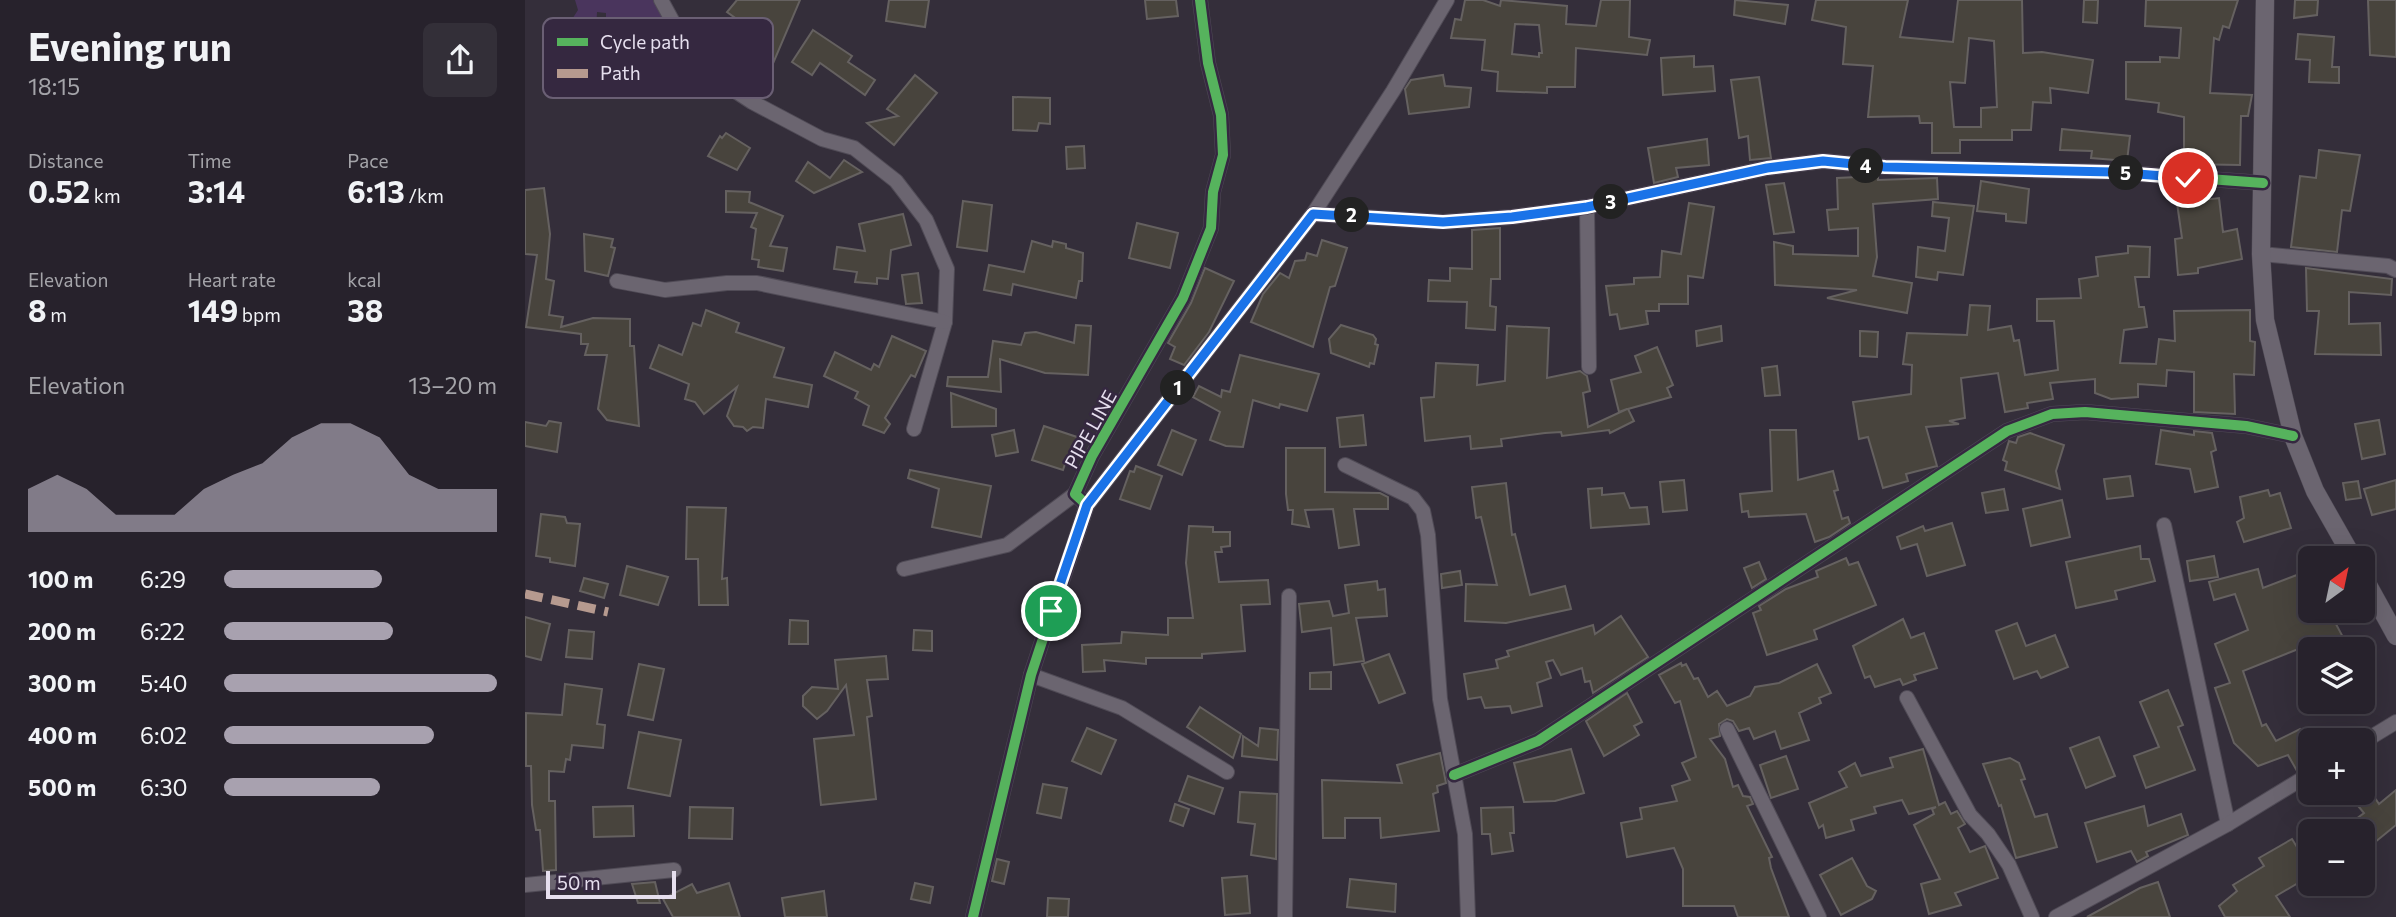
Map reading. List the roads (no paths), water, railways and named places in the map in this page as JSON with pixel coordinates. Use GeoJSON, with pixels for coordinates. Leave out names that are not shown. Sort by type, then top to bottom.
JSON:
{"type":"FeatureCollection","features":[{"type":"Feature","properties":{"kind":"street"},"geometry":{"type":"LineString","coordinates":[[661,0],[671,18]]}},
{"type":"Feature","properties":{"kind":"street","name":"PIPE LINE"},"geometry":{"type":"LineString","coordinates":[[1087,505],[1075,494],[1092,456],[1183,298],[1211,228],[1213,192],[1223,155],[1221,115],[1208,63],[1200,0]]}},
{"type":"Feature","properties":{"kind":"street"},"geometry":{"type":"LineString","coordinates":[[974,917],[1031,675],[1087,505],[1313,214],[1393,91],[1447,0]]}},
{"type":"Feature","properties":{"kind":"street"},"geometry":{"type":"LineString","coordinates":[[2265,0],[2261,254],[2265,320],[2293,436],[2315,491],[2346,546]]}},
{"type":"Feature","properties":{"kind":"street"},"geometry":{"type":"LineString","coordinates":[[746,98],[822,139],[854,148],[896,181],[926,220],[947,269],[944,321],[914,429]]}},
{"type":"Feature","properties":{"kind":"street"},"geometry":{"type":"LineString","coordinates":[[1313,214],[1443,222],[1512,217],[1587,207],[1767,168],[1823,161],[1885,167],[2113,172],[2263,183]]}},
{"type":"Feature","properties":{"kind":"street"},"geometry":{"type":"LineString","coordinates":[[1587,207],[1589,367]]}},
{"type":"Feature","properties":{"kind":"street"},"geometry":{"type":"LineString","coordinates":[[2261,254],[2388,266],[2396,270]]}},
{"type":"Feature","properties":{"kind":"street"},"geometry":{"type":"LineString","coordinates":[[617,281],[665,290],[727,283],[757,283],[944,321]]}},
{"type":"Feature","properties":{"kind":"street"},"geometry":{"type":"LineString","coordinates":[[1454,775],[1538,741],[2007,431],[2052,414],[2085,412],[2246,426],[2293,436]]}},
{"type":"Feature","properties":{"kind":"street"},"geometry":{"type":"LineString","coordinates":[[1345,465],[1413,498],[1423,511],[1428,536],[1440,699],[1465,834],[1468,917]]}},
{"type":"Feature","properties":{"kind":"street"},"geometry":{"type":"LineString","coordinates":[[904,569],[1007,545],[1075,494]]}},
{"type":"Feature","properties":{"kind":"street"},"geometry":{"type":"LineString","coordinates":[[2164,525],[2228,824]]}},
{"type":"Feature","properties":{"kind":"street"},"geometry":{"type":"LineString","coordinates":[[1285,917],[1289,596]]}},
{"type":"Feature","properties":{"kind":"street"},"geometry":{"type":"LineString","coordinates":[[2375,598],[2396,636]]}},
{"type":"Feature","properties":{"kind":"street"},"geometry":{"type":"LineString","coordinates":[[1031,675],[1122,708],[1227,772]]}},
{"type":"Feature","properties":{"kind":"street"},"geometry":{"type":"LineString","coordinates":[[1907,698],[1970,814],[1988,834],[2009,865],[2032,917]]}},
{"type":"Feature","properties":{"kind":"street"},"geometry":{"type":"LineString","coordinates":[[2375,735],[2396,722]]}},
{"type":"Feature","properties":{"kind":"street"},"geometry":{"type":"LineString","coordinates":[[1727,729],[1819,917]]}},
{"type":"Feature","properties":{"kind":"street"},"geometry":{"type":"LineString","coordinates":[[2056,917],[2228,824],[2298,781]]}},
{"type":"Feature","properties":{"kind":"street"},"geometry":{"type":"LineString","coordinates":[[525,885],[674,870]]}}]}
